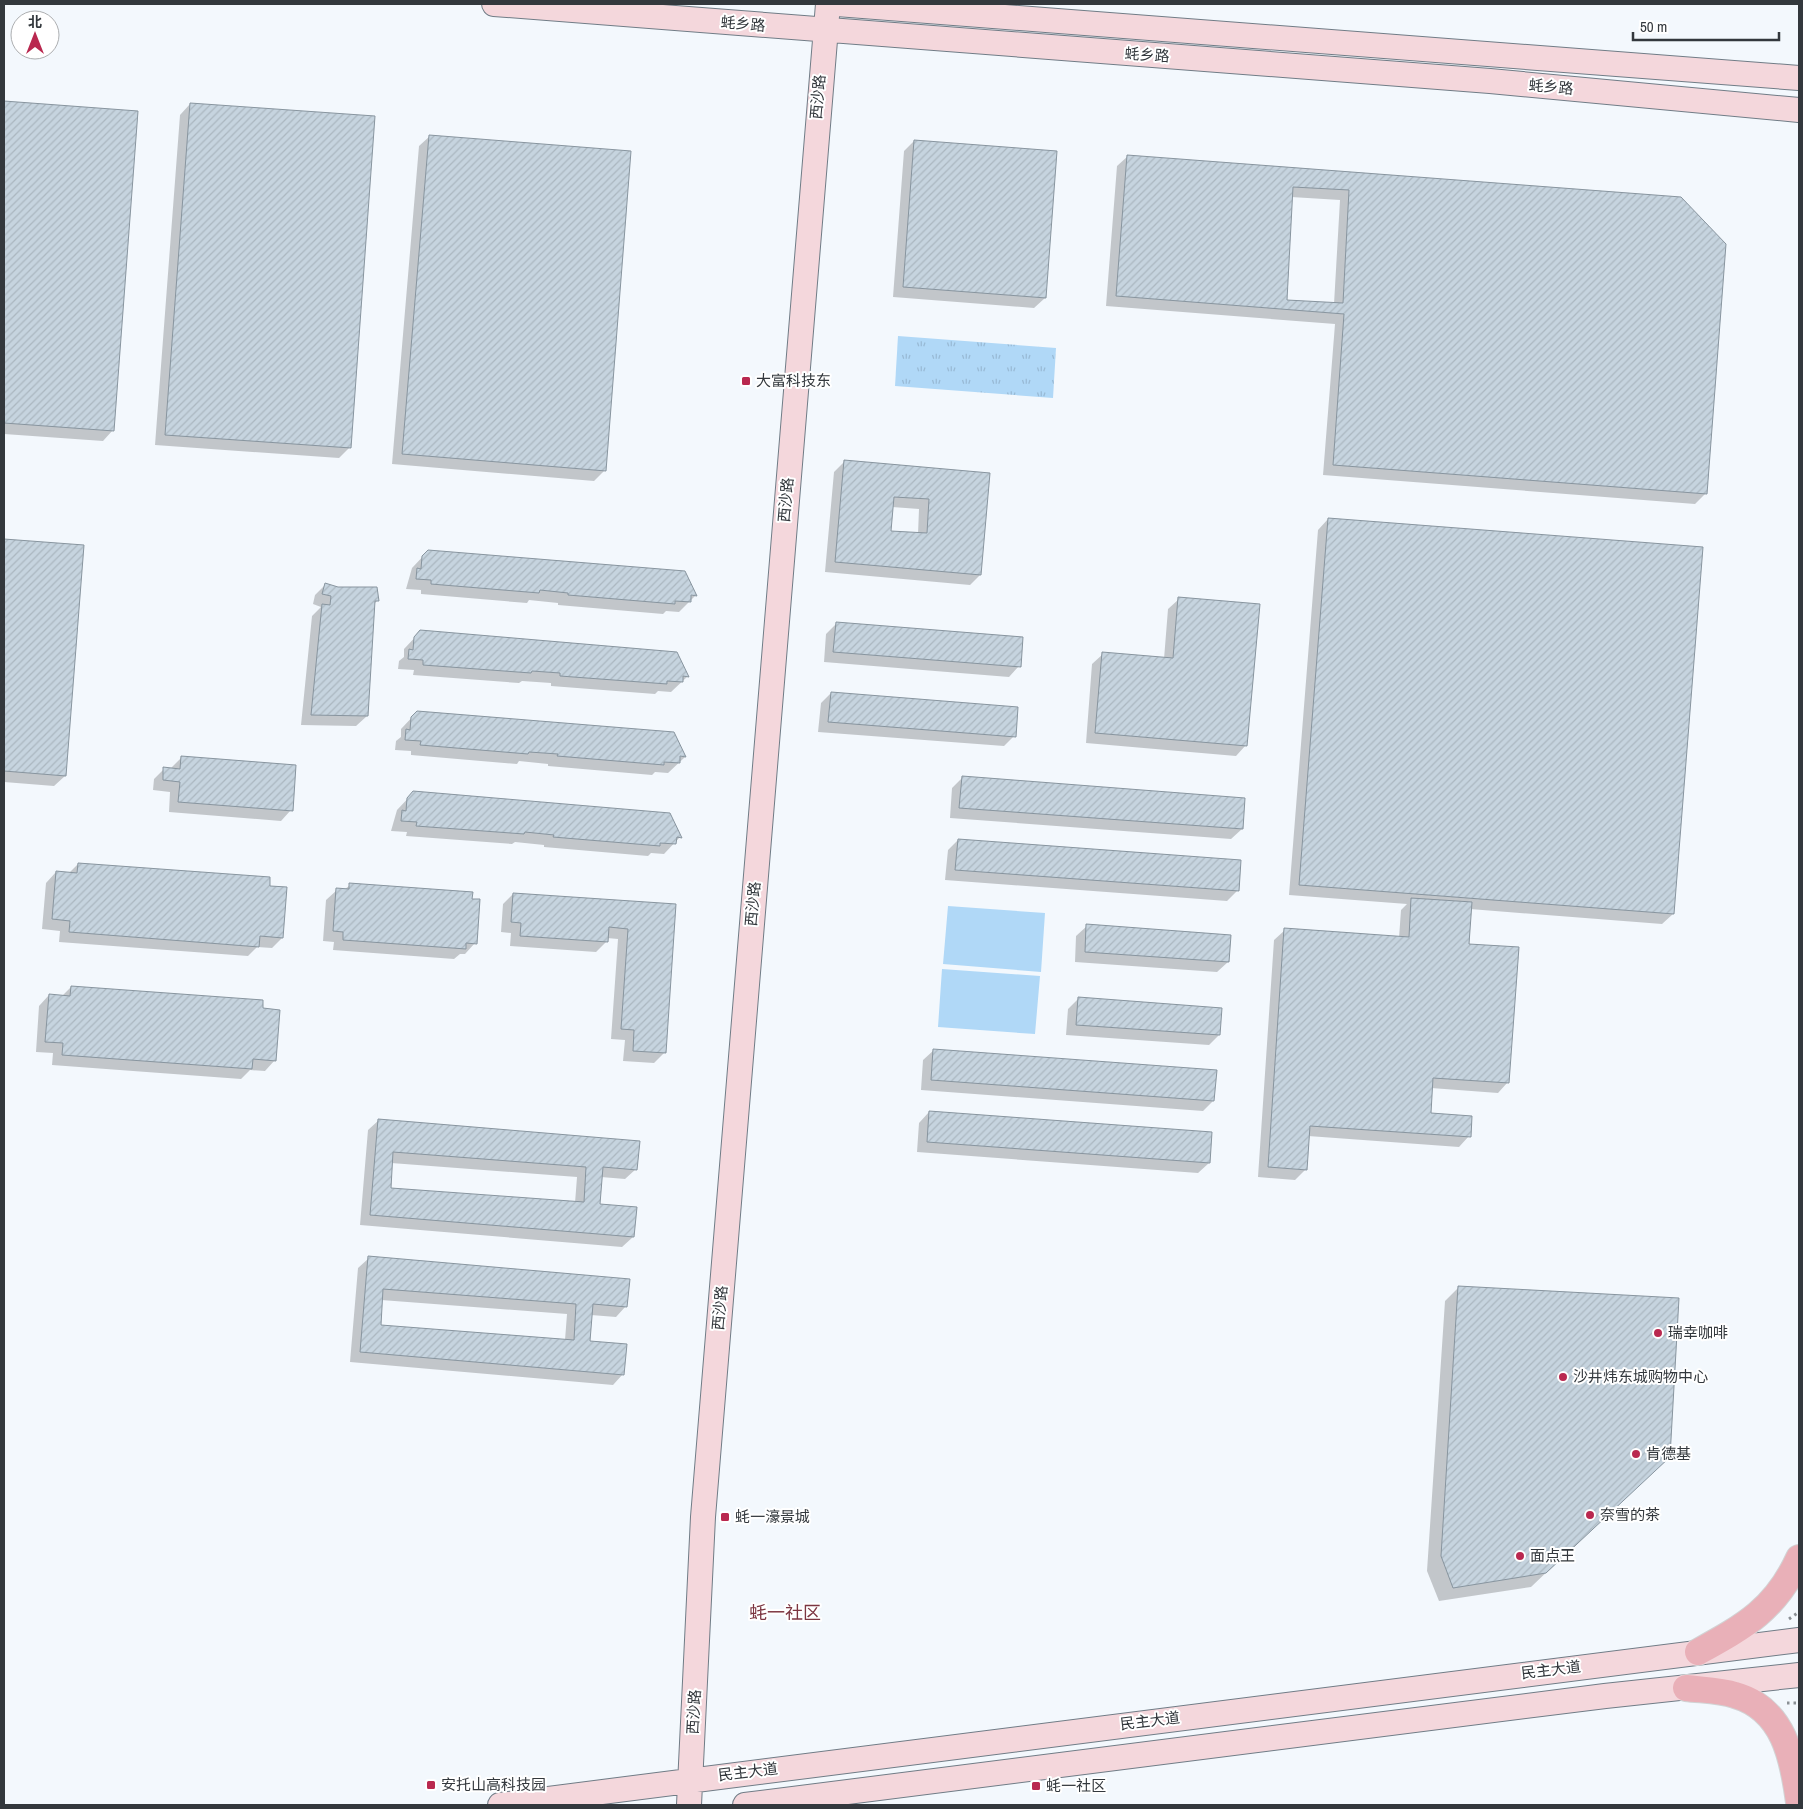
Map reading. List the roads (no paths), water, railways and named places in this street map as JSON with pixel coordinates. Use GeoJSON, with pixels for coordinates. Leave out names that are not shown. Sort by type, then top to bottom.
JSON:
{"type":"FeatureCollection","features":[{"type":"Feature","properties":{"kind":"main road"},"geometry":{"type":"LineString","coordinates":[[1698,1652],[1735,1632],[1764,1610],[1783,1588],[1799,1558]]}},
{"type":"Feature","properties":{"kind":"main road"},"geometry":{"type":"LineString","coordinates":[[1686,1688],[1734,1694],[1767,1711],[1784,1734],[1794,1764],[1799,1804]]}},
{"type":"Feature","properties":{"kind":"street","name":"蚝乡路"},"geometry":{"type":"LineString","coordinates":[[494,4],[1490,81],[1799,110]]}},
{"type":"Feature","properties":{"kind":"street","name":"西沙路"},"geometry":{"type":"LineString","coordinates":[[689,1805],[704,1507],[824,30],[828,4]]}},
{"type":"Feature","properties":{"kind":"street","name":"蚝乡路"},"geometry":{"type":"LineString","coordinates":[[837,4],[1799,78]]}},
{"type":"Feature","properties":{"kind":"street","name":"民主大道"},"geometry":{"type":"LineString","coordinates":[[500,1805],[1799,1640]]}},
{"type":"Feature","properties":{"kind":"street"},"geometry":{"type":"LineString","coordinates":[[745,1805],[1605,1696],[1799,1675]]}},
{"type":"Feature","properties":{"kind":"place","name":"大富科技东"},"geometry":{"type":"Point","coordinates":[746,381]}},
{"type":"Feature","properties":{"kind":"place","name":"瑞幸咖啡"},"geometry":{"type":"Point","coordinates":[1658,1333]}},
{"type":"Feature","properties":{"kind":"place","name":"沙井炜东城购物中心"},"geometry":{"type":"Point","coordinates":[1563,1377]}},
{"type":"Feature","properties":{"kind":"place","name":"肯德基"},"geometry":{"type":"Point","coordinates":[1636,1454]}},
{"type":"Feature","properties":{"kind":"place","name":"奈雪的茶"},"geometry":{"type":"Point","coordinates":[1590,1515]}},
{"type":"Feature","properties":{"kind":"place","name":"蚝一濠景城"},"geometry":{"type":"Point","coordinates":[725,1517]}},
{"type":"Feature","properties":{"kind":"place","name":"面点王"},"geometry":{"type":"Point","coordinates":[1520,1556]}},
{"type":"Feature","properties":{"kind":"place","name":"安托山高科技园"},"geometry":{"type":"Point","coordinates":[431,1785]}},
{"type":"Feature","properties":{"kind":"place","name":"蚝一社区"},"geometry":{"type":"Point","coordinates":[1036,1786]}},
{"type":"Feature","properties":{"kind":"district","name":"蚝一社区"},"geometry":{"type":"Point","coordinates":[785,1613]}}]}
